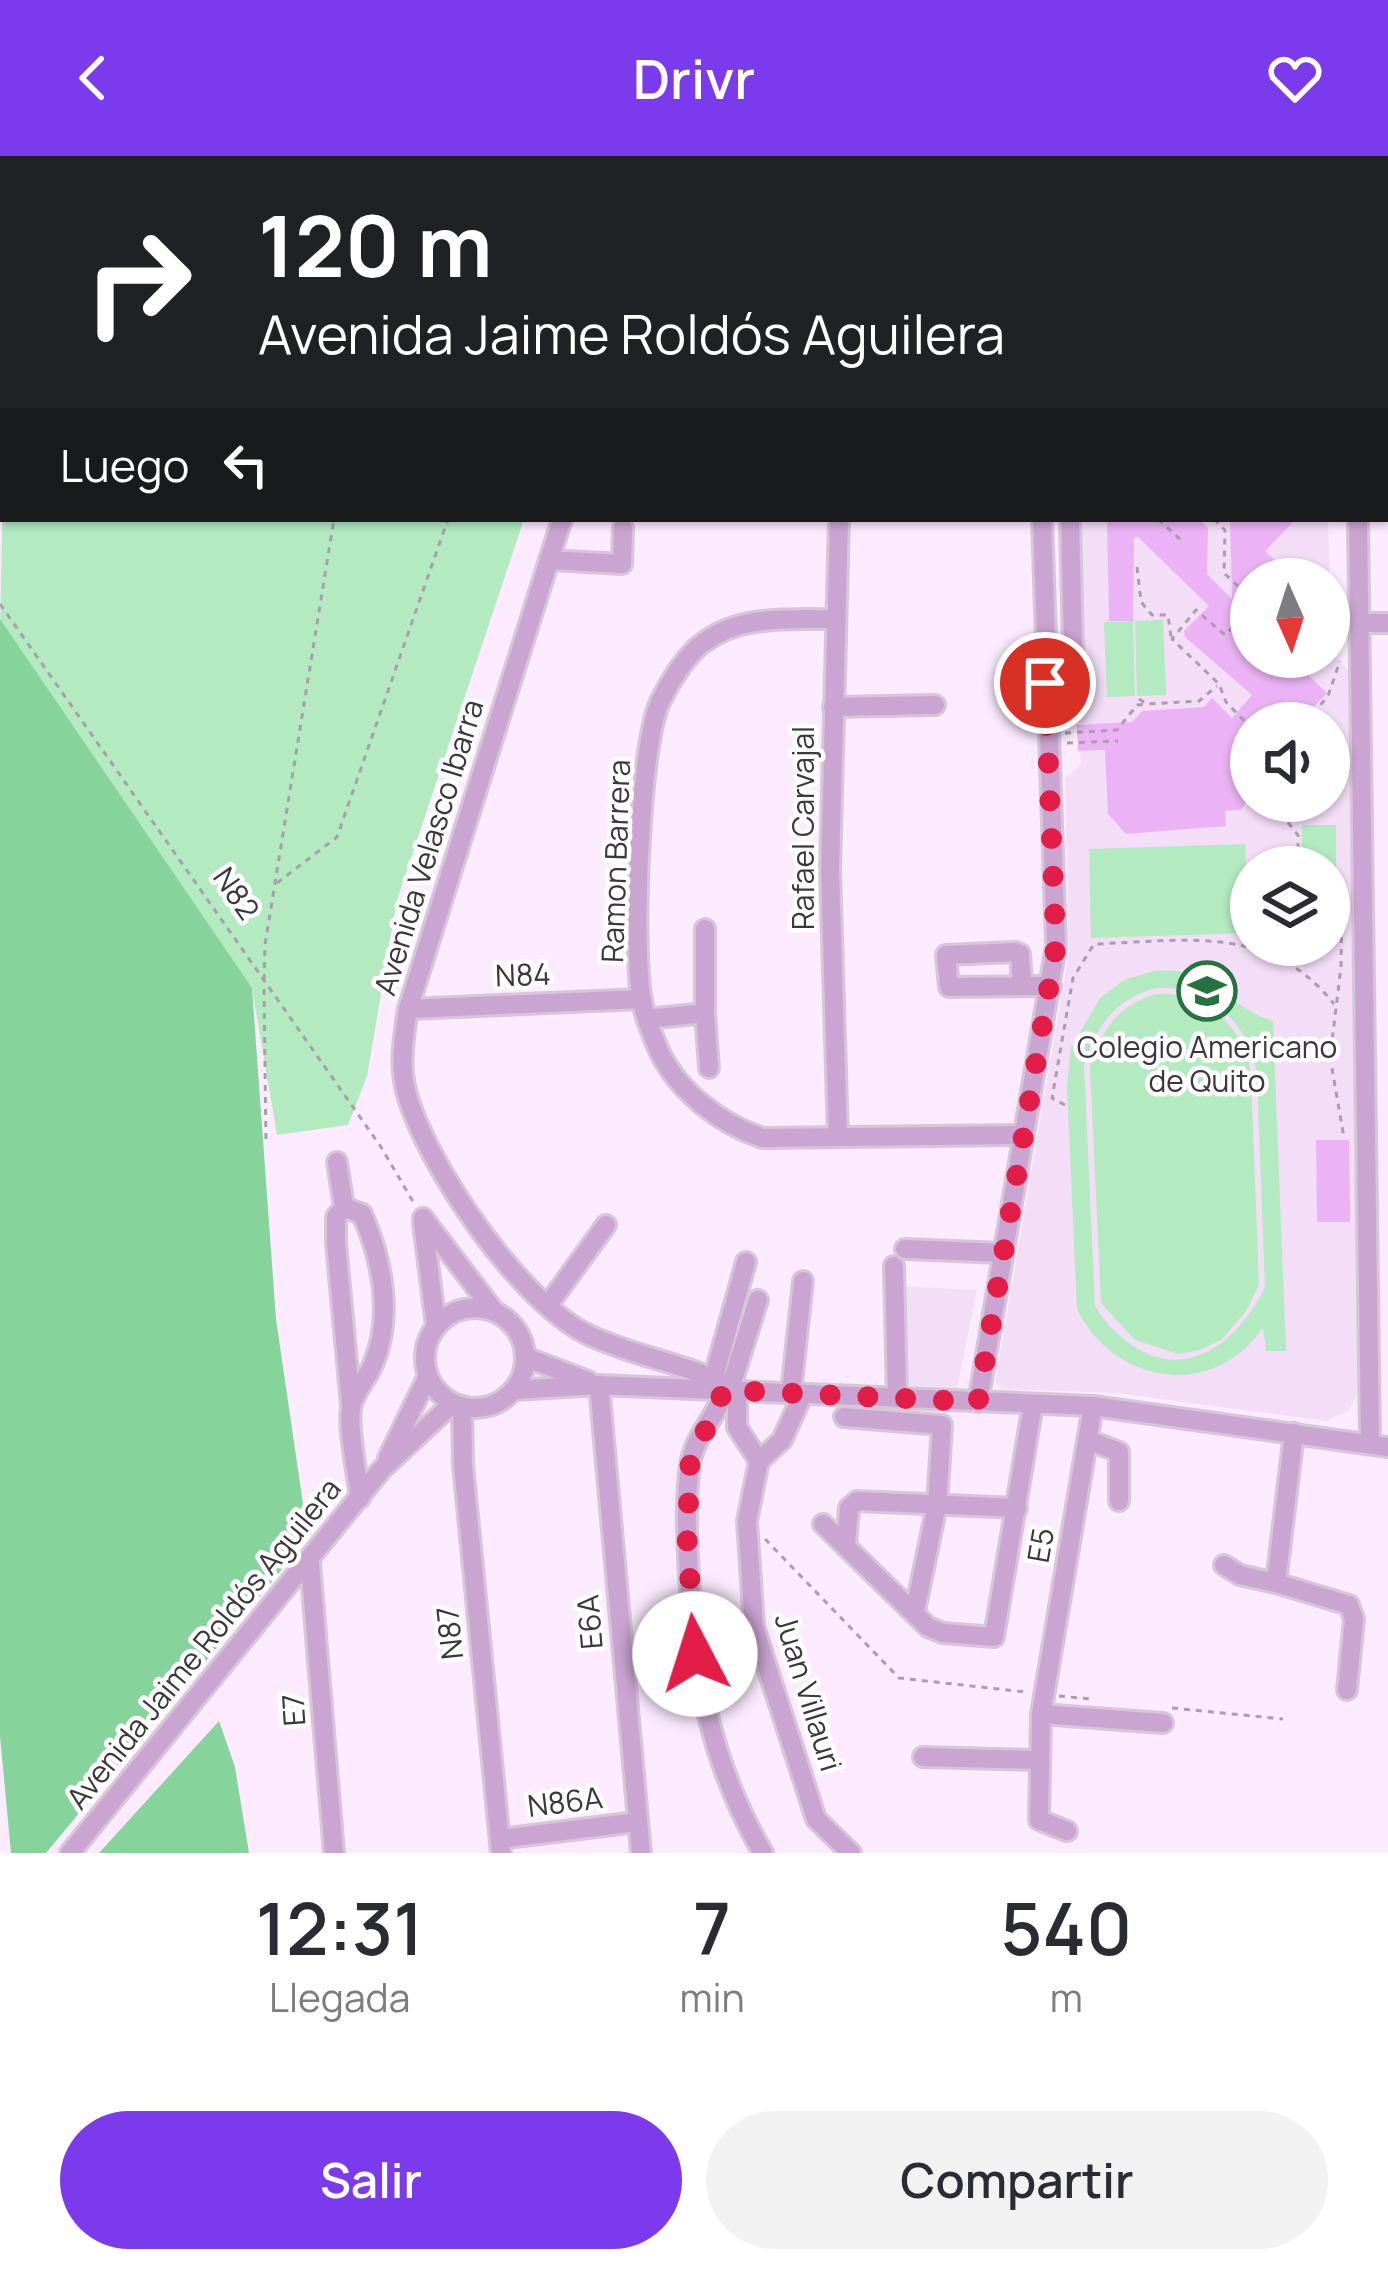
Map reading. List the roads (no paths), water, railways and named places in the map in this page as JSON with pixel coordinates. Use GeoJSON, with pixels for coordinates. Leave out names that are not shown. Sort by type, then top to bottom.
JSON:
{"type":"FeatureCollection","features":[{"type":"Feature","properties":{"kind":"street","name":"Avenida Velasco Ibarra"},"geometry":{"type":"LineString","coordinates":[[561,522],[408,1009],[402,1045],[405,1088],[464,1207],[548,1305],[589,1336],[727,1386]]}},
{"type":"Feature","properties":{"kind":"street","name":"Rafael Carvajal"},"geometry":{"type":"LineString","coordinates":[[838,522],[830,872],[838,1137]]}},
{"type":"Feature","properties":{"kind":"street"},"geometry":{"type":"LineString","coordinates":[[978,1402],[1020,1135],[1056,946],[1042,522]]}},
{"type":"Feature","properties":{"kind":"street"},"geometry":{"type":"LineString","coordinates":[[1046,734],[1074,689],[1070,522]]}},
{"type":"Feature","properties":{"kind":"street"},"geometry":{"type":"LineString","coordinates":[[494,1311],[456,1311],[436,1326],[425,1350],[428,1376],[458,1405],[490,1406],[514,1390],[727,1386],[1093,1406],[1379,1445],[1366,1237],[1358,522]]}},
{"type":"Feature","properties":{"kind":"street"},"geometry":{"type":"LineString","coordinates":[[549,560],[622,564],[623,528]]}},
{"type":"Feature","properties":{"kind":"street","name":"Ramon Barrera"},"geometry":{"type":"LineString","coordinates":[[835,619],[759,620],[729,628],[700,644],[658,704],[647,760],[641,854],[638,937],[644,1009],[673,1073],[716,1117],[763,1138],[1020,1135]]}},
{"type":"Feature","properties":{"kind":"street"},"geometry":{"type":"LineString","coordinates":[[1359,623],[1388,623]]}},
{"type":"Feature","properties":{"kind":"street"},"geometry":{"type":"LineString","coordinates":[[833,707],[934,705]]}},
{"type":"Feature","properties":{"kind":"street"},"geometry":{"type":"LineString","coordinates":[[705,929],[709,1068]]}},
{"type":"Feature","properties":{"kind":"street"},"geometry":{"type":"LineString","coordinates":[[1022,984],[1051,986]]}},
{"type":"Feature","properties":{"kind":"street","name":"N84"},"geometry":{"type":"LineString","coordinates":[[408,1009],[705,1013]]}},
{"type":"Feature","properties":{"kind":"street"},"geometry":{"type":"LineString","coordinates":[[337,1162],[344,1207],[336,1217],[335,1230],[360,1498]]}},
{"type":"Feature","properties":{"kind":"street"},"geometry":{"type":"LineString","coordinates":[[344,1207],[362,1214],[368,1227],[384,1308],[379,1348],[351,1405]]}},
{"type":"Feature","properties":{"kind":"street"},"geometry":{"type":"LineString","coordinates":[[436,1326],[423,1218],[494,1311],[520,1335],[525,1357],[514,1390]]}},
{"type":"Feature","properties":{"kind":"street"},"geometry":{"type":"LineString","coordinates":[[548,1305],[606,1225]]}},
{"type":"Feature","properties":{"kind":"street"},"geometry":{"type":"LineString","coordinates":[[1366,1237],[1388,1237]]}},
{"type":"Feature","properties":{"kind":"street"},"geometry":{"type":"LineString","coordinates":[[897,1398],[900,1257],[1003,1253]]}},
{"type":"Feature","properties":{"kind":"street"},"geometry":{"type":"LineString","coordinates":[[746,1262],[727,1386],[736,1427],[759,1461]]}},
{"type":"Feature","properties":{"kind":"street"},"geometry":{"type":"LineString","coordinates":[[797,1393],[803,1281]]}},
{"type":"Feature","properties":{"kind":"street"},"geometry":{"type":"LineString","coordinates":[[758,1300],[727,1386],[690,1464],[692,1618],[699,1689],[714,1749],[738,1808],[764,1853]]}},
{"type":"Feature","properties":{"kind":"street"},"geometry":{"type":"LineString","coordinates":[[525,1357],[599,1385]]}},
{"type":"Feature","properties":{"kind":"street","name":"Avenida Jaime Roldós Aguilera"},"geometry":{"type":"LineString","coordinates":[[70,1853],[382,1469],[428,1376]]}},
{"type":"Feature","properties":{"kind":"street","name":"E6A"},"geometry":{"type":"LineString","coordinates":[[599,1385],[641,1853]]}},
{"type":"Feature","properties":{"kind":"street","name":"Juan Villauri"},"geometry":{"type":"LineString","coordinates":[[797,1393],[782,1440],[759,1461],[747,1521],[754,1627],[816,1819],[851,1853]]}},
{"type":"Feature","properties":{"kind":"street"},"geometry":{"type":"LineString","coordinates":[[823,1524],[936,1632],[994,1636],[1033,1404]]}},
{"type":"Feature","properties":{"kind":"street","name":"Avenida Jaime Roldós Aguilera"},"geometry":{"type":"LineString","coordinates":[[382,1469],[458,1405]]}},
{"type":"Feature","properties":{"kind":"street","name":"N87"},"geometry":{"type":"LineString","coordinates":[[458,1405],[500,1846]]}},
{"type":"Feature","properties":{"kind":"street","name":"E5"},"geometry":{"type":"LineString","coordinates":[[1067,1831],[1039,1820],[1038,1760],[1043,1704],[1093,1406]]}},
{"type":"Feature","properties":{"kind":"street"},"geometry":{"type":"LineString","coordinates":[[844,1417],[939,1422],[943,1429],[937,1505],[914,1611]]}},
{"type":"Feature","properties":{"kind":"street"},"geometry":{"type":"LineString","coordinates":[[1276,1583],[1294,1433]]}},
{"type":"Feature","properties":{"kind":"street"},"geometry":{"type":"LineString","coordinates":[[1088,1440],[1119,1451],[1118,1501]]}},
{"type":"Feature","properties":{"kind":"street"},"geometry":{"type":"LineString","coordinates":[[846,1545],[849,1508],[857,1501],[1017,1508]]}},
{"type":"Feature","properties":{"kind":"street","name":"E7"},"geometry":{"type":"LineString","coordinates":[[310,1563],[334,1853]]}},
{"type":"Feature","properties":{"kind":"street"},"geometry":{"type":"LineString","coordinates":[[1224,1565],[1240,1575],[1349,1605],[1354,1619],[1347,1690]]}},
{"type":"Feature","properties":{"kind":"street"},"geometry":{"type":"LineString","coordinates":[[1043,1704],[1162,1723]]}},
{"type":"Feature","properties":{"kind":"street"},"geometry":{"type":"LineString","coordinates":[[923,1757],[1038,1760]]}},
{"type":"Feature","properties":{"kind":"street","name":"N86A"},"geometry":{"type":"LineString","coordinates":[[500,1846],[637,1822]]}},
{"type":"Feature","properties":{"kind":"place","name":"Colegio Americano de Quito"},"geometry":{"type":"Point","coordinates":[1207,991]}}]}
